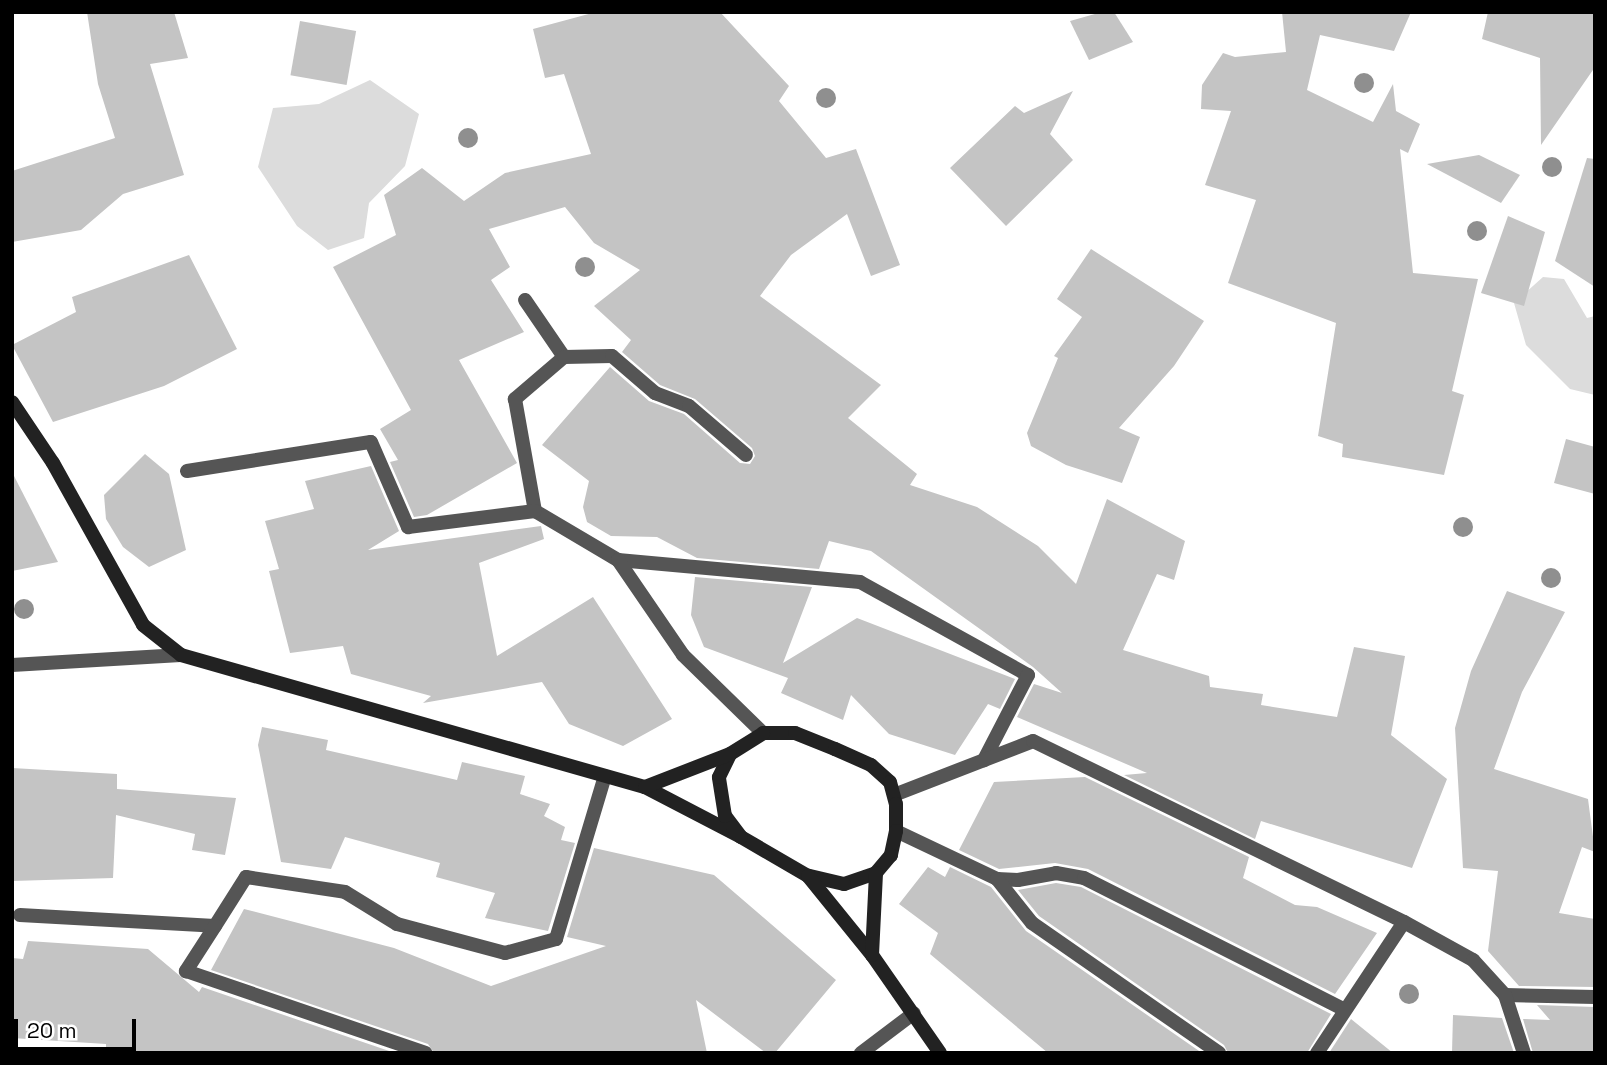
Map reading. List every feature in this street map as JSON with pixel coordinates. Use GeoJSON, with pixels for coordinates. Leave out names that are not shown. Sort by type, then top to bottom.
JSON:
{"type":"FeatureCollection","features":[{"type":"Feature","properties":{"kind":"street"},"geometry":{"type":"LineString","coordinates":[[525,300],[564,357]]}},
{"type":"Feature","properties":{"kind":"street"},"geometry":{"type":"LineString","coordinates":[[535,511],[515,398],[564,357],[611,356],[655,393],[689,406],[746,455]]}},
{"type":"Feature","properties":{"kind":"street"},"geometry":{"type":"LineString","coordinates":[[12,402],[53,463],[143,625],[181,655]]}},
{"type":"Feature","properties":{"kind":"street"},"geometry":{"type":"LineString","coordinates":[[187,471],[371,442],[408,527],[535,511],[618,560],[683,655],[763,733]]}},
{"type":"Feature","properties":{"kind":"street"},"geometry":{"type":"LineString","coordinates":[[618,560],[860,582],[1028,675],[984,760]]}},
{"type":"Feature","properties":{"kind":"street"},"geometry":{"type":"LineString","coordinates":[[12,664],[181,655],[645,788],[741,837],[808,876],[844,884],[876,873],[891,855],[896,831],[894,795],[890,782],[871,765],[795,733],[763,733],[730,754],[645,788]]}},
{"type":"Feature","properties":{"kind":"street"},"geometry":{"type":"LineString","coordinates":[[894,795],[1033,741],[1404,922],[1473,960],[1505,995],[1524,1053]]}},
{"type":"Feature","properties":{"kind":"street"},"geometry":{"type":"LineString","coordinates":[[730,754],[719,777],[725,816],[741,837]]}},
{"type":"Feature","properties":{"kind":"street"},"geometry":{"type":"LineString","coordinates":[[425,1053],[186,971],[246,877],[345,892],[397,924],[506,953],[556,939],[605,776]]}},
{"type":"Feature","properties":{"kind":"street"},"geometry":{"type":"LineString","coordinates":[[896,831],[997,879],[1018,880],[1056,873],[1084,878],[1345,1010]]}},
{"type":"Feature","properties":{"kind":"street"},"geometry":{"type":"LineString","coordinates":[[872,955],[876,873]]}},
{"type":"Feature","properties":{"kind":"street"},"geometry":{"type":"LineString","coordinates":[[808,876],[872,955],[915,1013],[940,1053]]}},
{"type":"Feature","properties":{"kind":"street"},"geometry":{"type":"LineString","coordinates":[[997,879],[1032,923],[1219,1053]]}},
{"type":"Feature","properties":{"kind":"street"},"geometry":{"type":"LineString","coordinates":[[20,915],[215,926]]}},
{"type":"Feature","properties":{"kind":"street"},"geometry":{"type":"LineString","coordinates":[[1317,1053],[1404,922]]}},
{"type":"Feature","properties":{"kind":"street"},"geometry":{"type":"LineString","coordinates":[[1505,995],[1595,997]]}},
{"type":"Feature","properties":{"kind":"street"},"geometry":{"type":"LineString","coordinates":[[860,1053],[915,1013]]}},
{"type":"Feature","properties":{"kind":"shaded area"},"geometry":{"type":"Polygon","coordinates":[[[370,80],[419,114],[405,166],[369,203],[364,238],[328,250],[297,226],[258,167],[273,108],[319,104],[370,80]]]}},
{"type":"Feature","properties":{"kind":"shaded area"},"geometry":{"type":"Polygon","coordinates":[[[1543,277],[1564,279],[1587,318],[1595,316],[1595,395],[1570,389],[1526,345],[1514,303],[1543,277]]]}},
{"type":"Feature","properties":{"kind":"building"},"geometry":{"type":"Polygon","coordinates":[[[87,12],[174,12],[188,58],[150,64],[184,175],[123,194],[81,230],[12,242],[12,171],[115,138],[98,84],[87,12]]]}},
{"type":"Feature","properties":{"kind":"building"},"geometry":{"type":"Polygon","coordinates":[[[596,12],[720,12],[789,86],[779,101],[826,158],[856,149],[900,265],[871,276],[847,214],[791,255],[760,296],[881,385],[848,418],[917,474],[910,485],[977,507],[1038,546],[1076,584],[1107,499],[1185,541],[1174,580],[1157,574],[1123,650],[1209,676],[1210,687],[1263,694],[1261,705],[1337,717],[1354,647],[1405,656],[1391,735],[1447,779],[1412,868],[1261,821],[1255,839],[1124,775],[1147,773],[1017,717],[1034,684],[1062,693],[1033,667],[871,551],[829,541],[819,569],[697,558],[657,537],[611,536],[587,522],[583,507],[589,481],[542,445],[610,367],[649,401],[684,414],[740,463],[750,464],[755,456],[752,448],[695,399],[660,385],[622,352],[631,340],[594,306],[640,270],[594,243],[565,207],[489,229],[510,267],[491,280],[524,332],[459,360],[517,463],[427,515],[414,517],[390,462],[398,460],[380,429],[411,410],[333,267],[396,235],[384,195],[422,168],[464,201],[505,173],[591,154],[564,74],[545,78],[533,29],[596,12]]]}},
{"type":"Feature","properties":{"kind":"building"},"geometry":{"type":"Polygon","coordinates":[[[1102,12],[1114,12],[1133,42],[1089,60],[1070,21],[1102,12]]]}},
{"type":"Feature","properties":{"kind":"building"},"geometry":{"type":"Polygon","coordinates":[[[1282,12],[1411,12],[1394,51],[1320,35],[1307,90],[1373,122],[1393,84],[1396,111],[1420,124],[1408,153],[1400,149],[1413,273],[1478,279],[1452,391],[1464,395],[1444,475],[1342,457],[1343,444],[1318,436],[1336,323],[1228,283],[1256,200],[1205,185],[1231,111],[1201,109],[1202,85],[1223,53],[1235,57],[1286,52],[1282,12]]]}},
{"type":"Feature","properties":{"kind":"building"},"geometry":{"type":"Polygon","coordinates":[[[1488,12],[1595,12],[1595,67],[1541,145],[1540,58],[1482,39],[1488,12]]]}},
{"type":"Feature","properties":{"kind":"building"},"geometry":{"type":"Polygon","coordinates":[[[300,21],[356,31],[347,85],[290,75],[300,21]]]}},
{"type":"Feature","properties":{"kind":"building"},"geometry":{"type":"Polygon","coordinates":[[[1073,91],[1050,134],[1073,160],[1006,226],[950,168],[1015,106],[1024,113],[1073,91]]]}},
{"type":"Feature","properties":{"kind":"building"},"geometry":{"type":"Polygon","coordinates":[[[1479,155],[1520,175],[1501,203],[1427,164],[1479,155]]]}},
{"type":"Feature","properties":{"kind":"building"},"geometry":{"type":"Polygon","coordinates":[[[1587,158],[1595,159],[1595,287],[1555,261],[1587,158]]]}},
{"type":"Feature","properties":{"kind":"building"},"geometry":{"type":"Polygon","coordinates":[[[1508,216],[1545,232],[1524,306],[1481,293],[1508,216]]]}},
{"type":"Feature","properties":{"kind":"building"},"geometry":{"type":"Polygon","coordinates":[[[1091,249],[1204,321],[1174,366],[1119,428],[1140,437],[1122,483],[1066,465],[1031,446],[1027,433],[1058,358],[1054,356],[1082,317],[1057,299],[1091,249]]]}},
{"type":"Feature","properties":{"kind":"building"},"geometry":{"type":"Polygon","coordinates":[[[189,255],[237,349],[164,386],[53,422],[12,345],[76,312],[72,297],[189,255]]]}},
{"type":"Feature","properties":{"kind":"building"},"geometry":{"type":"Polygon","coordinates":[[[1566,439],[1595,447],[1595,494],[1554,483],[1566,439]]]}},
{"type":"Feature","properties":{"kind":"building"},"geometry":{"type":"Polygon","coordinates":[[[145,454],[169,474],[186,550],[149,567],[123,547],[106,519],[104,495],[145,454]]]}},
{"type":"Feature","properties":{"kind":"building"},"geometry":{"type":"Polygon","coordinates":[[[371,466],[399,531],[368,550],[541,526],[544,539],[479,563],[497,656],[593,597],[672,719],[623,746],[569,724],[542,682],[423,703],[431,696],[351,674],[343,646],[290,653],[269,571],[279,569],[265,521],[314,509],[305,481],[371,466]]]}},
{"type":"Feature","properties":{"kind":"building"},"geometry":{"type":"Polygon","coordinates":[[[12,472],[58,562],[12,571],[12,472]]]}},
{"type":"Feature","properties":{"kind":"building"},"geometry":{"type":"Polygon","coordinates":[[[695,577],[812,587],[783,663],[857,618],[1015,679],[1000,709],[988,704],[955,755],[889,734],[851,695],[843,720],[781,693],[788,678],[704,647],[691,615],[695,577]]]}},
{"type":"Feature","properties":{"kind":"building"},"geometry":{"type":"Polygon","coordinates":[[[1507,591],[1565,612],[1522,692],[1494,769],[1588,799],[1595,852],[1582,847],[1559,913],[1595,919],[1595,987],[1519,986],[1488,951],[1498,871],[1463,868],[1455,728],[1471,671],[1507,591]]]}},
{"type":"Feature","properties":{"kind":"building"},"geometry":{"type":"Polygon","coordinates":[[[262,727],[328,740],[326,750],[457,780],[462,762],[525,776],[520,794],[550,804],[544,816],[565,827],[561,840],[575,843],[548,931],[485,918],[495,893],[436,877],[440,863],[345,837],[331,869],[281,862],[258,745],[262,727]]]}},
{"type":"Feature","properties":{"kind":"building"},"geometry":{"type":"Polygon","coordinates":[[[12,768],[117,774],[117,789],[236,798],[225,855],[192,850],[195,834],[116,815],[113,878],[12,881],[12,768]]]}},
{"type":"Feature","properties":{"kind":"building"},"geometry":{"type":"Polygon","coordinates":[[[1085,777],[1249,857],[1243,878],[1295,905],[1317,907],[1377,933],[1335,994],[1088,869],[1055,863],[999,869],[959,850],[994,782],[1085,777]]]}},
{"type":"Feature","properties":{"kind":"building"},"geometry":{"type":"Polygon","coordinates":[[[594,848],[714,875],[836,980],[775,1053],[766,1053],[696,1000],[707,1053],[434,1053],[428,1044],[211,970],[244,909],[394,948],[491,986],[606,946],[567,937],[594,848]]]}},
{"type":"Feature","properties":{"kind":"building"},"geometry":{"type":"Polygon","coordinates":[[[928,867],[945,877],[950,867],[991,887],[1026,931],[1202,1053],[1048,1053],[930,954],[938,933],[899,904],[928,867]]]}},
{"type":"Feature","properties":{"kind":"building"},"geometry":{"type":"Polygon","coordinates":[[[1056,883],[1081,887],[1331,1014],[1307,1053],[1228,1053],[1224,1045],[1039,916],[1018,890],[1056,883]]]}},
{"type":"Feature","properties":{"kind":"building"},"geometry":{"type":"Polygon","coordinates":[[[28,941],[148,949],[199,992],[202,987],[395,1053],[106,1053],[106,1044],[12,1038],[12,958],[23,959],[28,941]]]}},
{"type":"Feature","properties":{"kind":"building"},"geometry":{"type":"Polygon","coordinates":[[[1537,1005],[1595,1007],[1595,1053],[1533,1053],[1523,1019],[1550,1020],[1537,1005]]]}},
{"type":"Feature","properties":{"kind":"building"},"geometry":{"type":"Polygon","coordinates":[[[1453,1015],[1502,1018],[1514,1053],[1452,1053],[1453,1015]]]}},
{"type":"Feature","properties":{"kind":"building"},"geometry":{"type":"Polygon","coordinates":[[[1351,1019],[1393,1053],[1329,1053],[1351,1019]]]}}]}
